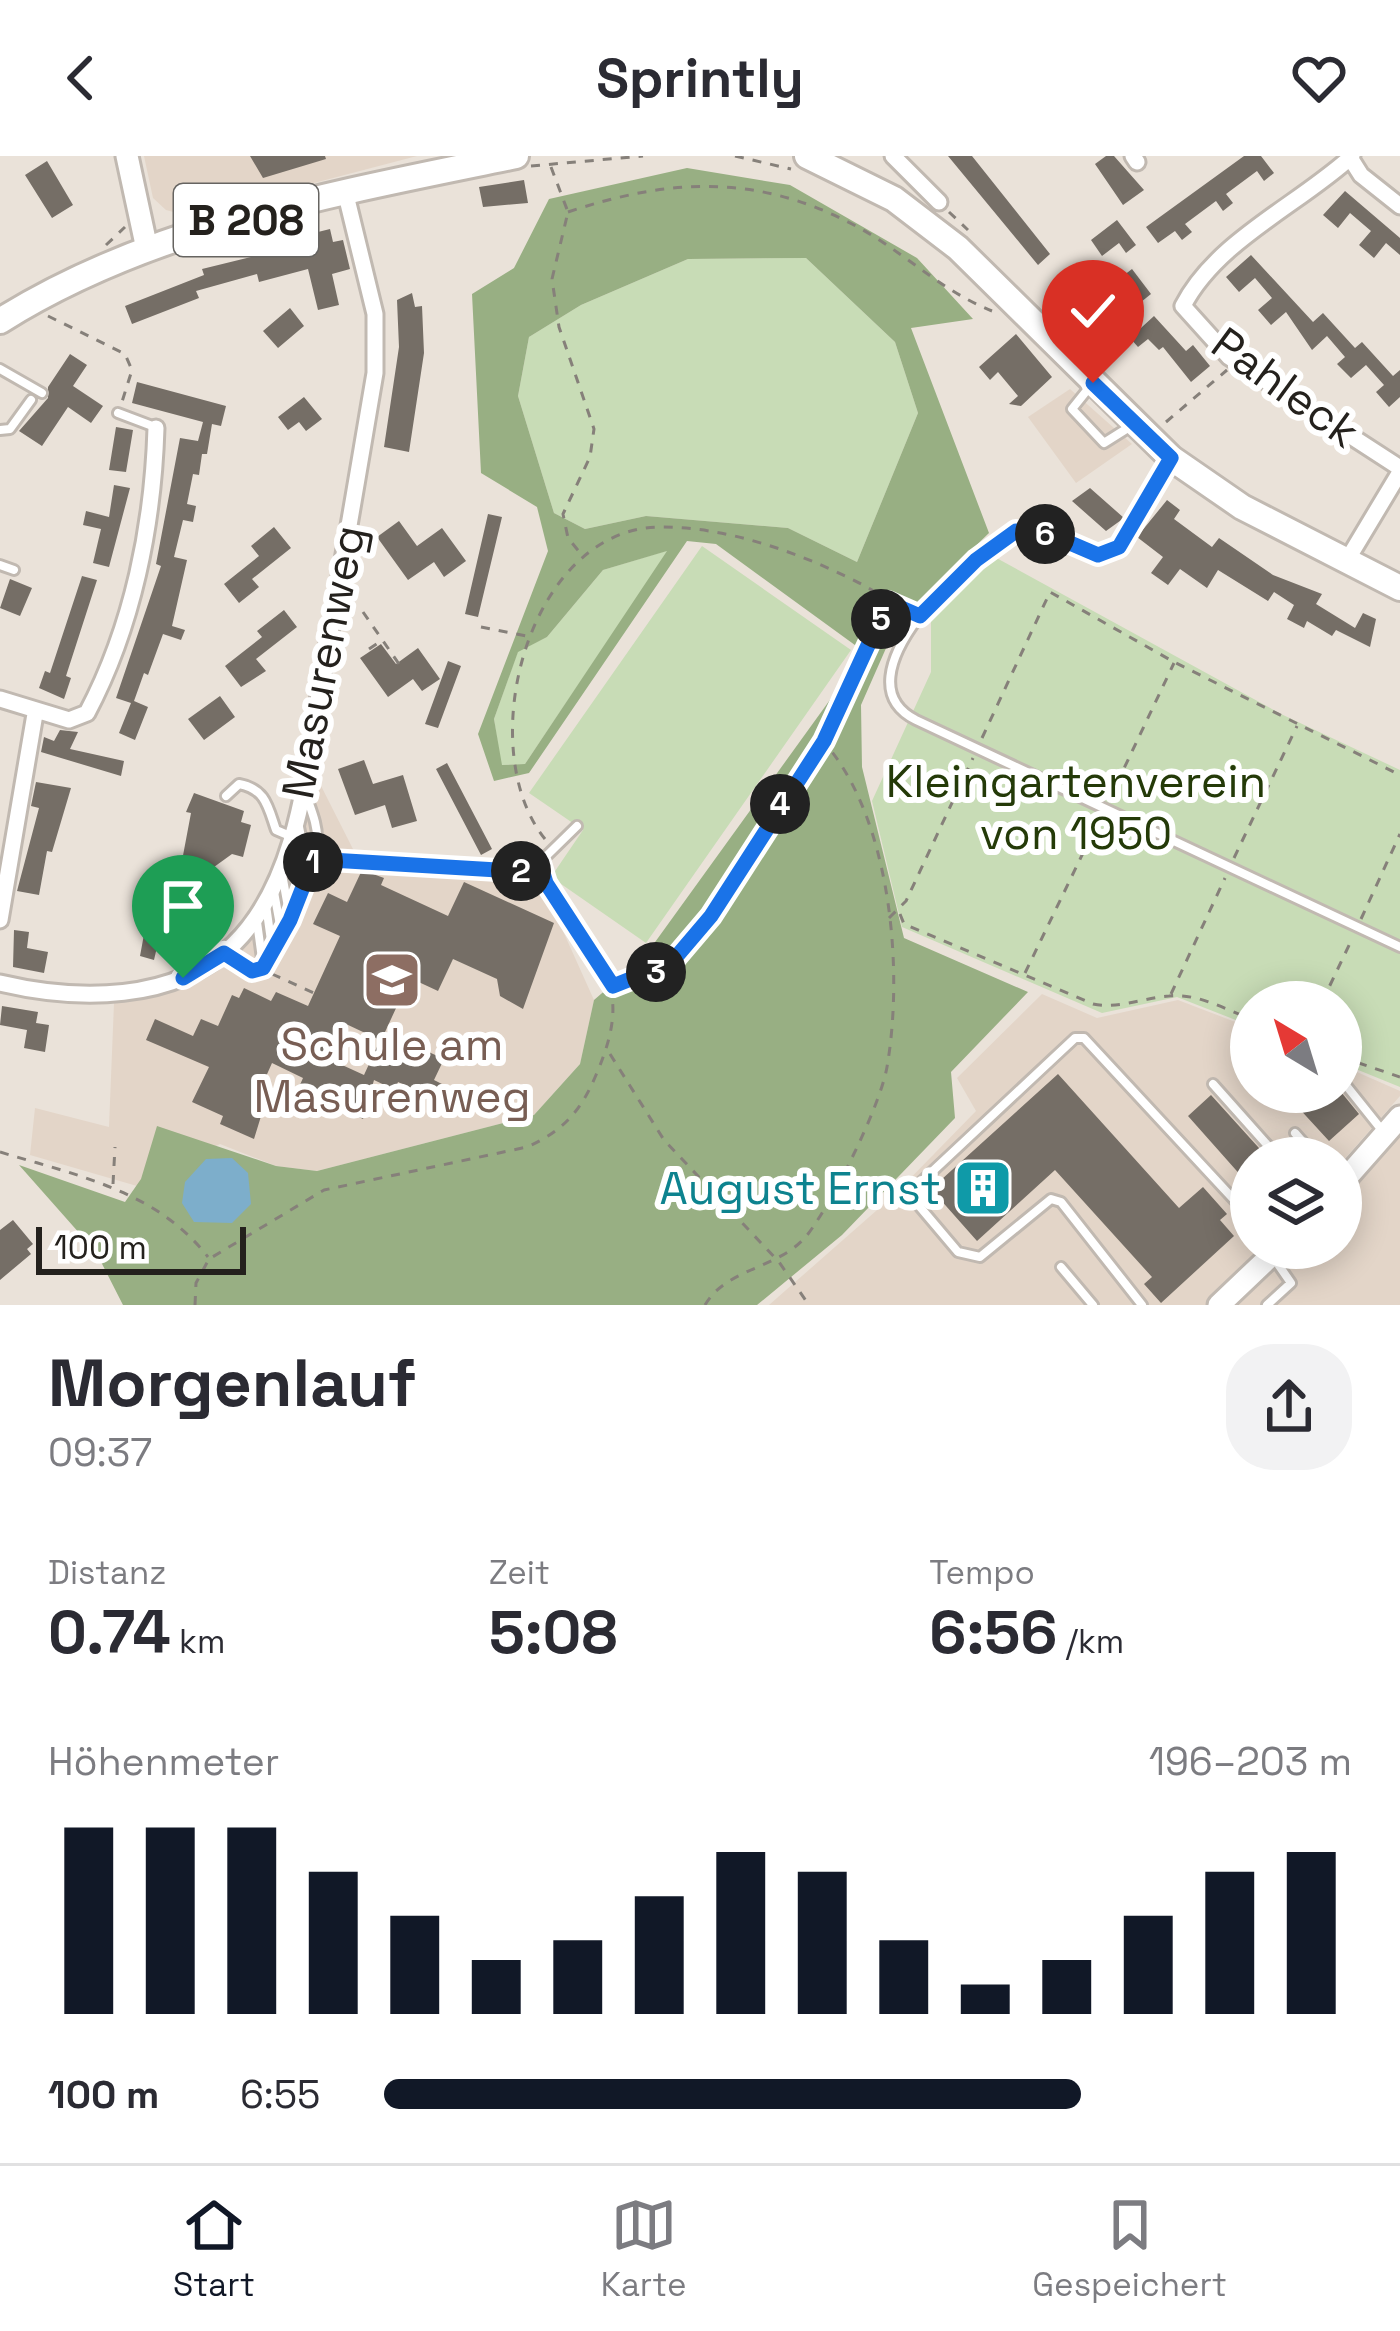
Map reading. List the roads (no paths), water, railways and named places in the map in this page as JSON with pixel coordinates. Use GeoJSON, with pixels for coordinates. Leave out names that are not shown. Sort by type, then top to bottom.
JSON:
{"type":"FeatureCollection","features":[{"type":"Feature","properties":{"kind":"main road"},"geometry":{"type":"LineString","coordinates":[[127,156],[147,249]]}},
{"type":"Feature","properties":{"kind":"main road"},"geometry":{"type":"LineString","coordinates":[[807,156],[894,200],[958,248],[1171,458],[1242,507],[1400,588]]}},
{"type":"Feature","properties":{"kind":"main road","name":"B 208"},"geometry":{"type":"LineString","coordinates":[[0,321],[147,249],[346,195],[520,161]]}},
{"type":"Feature","properties":{"kind":"main road"},"geometry":{"type":"LineString","coordinates":[[1362,1161],[1393,1126]]}},
{"type":"Feature","properties":{"kind":"main road"},"geometry":{"type":"LineString","coordinates":[[1219,1305],[1256,1269]]}},
{"type":"Feature","properties":{"kind":"street"},"geometry":{"type":"LineString","coordinates":[[893,156],[938,207]]}},
{"type":"Feature","properties":{"kind":"street"},"geometry":{"type":"LineString","coordinates":[[1350,157],[1400,206]]}},
{"type":"Feature","properties":{"kind":"street","name":"Pahleck"},"geometry":{"type":"LineString","coordinates":[[1350,157],[1194,285],[1183,306],[1237,362],[1400,470]]}},
{"type":"Feature","properties":{"kind":"street","name":"Masurenweg"},"geometry":{"type":"LineString","coordinates":[[0,983],[49,992],[132,991],[183,978],[224,953],[261,909],[273,885],[302,785],[375,373],[375,314],[346,195]]}},
{"type":"Feature","properties":{"kind":"street"},"geometry":{"type":"LineString","coordinates":[[0,699],[35,714],[81,719],[97,695],[138,578],[154,492],[156,428]]}},
{"type":"Feature","properties":{"kind":"street"},"geometry":{"type":"LineString","coordinates":[[1346,562],[1400,470]]}},
{"type":"Feature","properties":{"kind":"street"},"geometry":{"type":"LineString","coordinates":[[0,920],[35,714]]}},
{"type":"Feature","properties":{"kind":"lane"},"geometry":{"type":"LineString","coordinates":[[0,369],[42,393]]}},
{"type":"Feature","properties":{"kind":"lane"},"geometry":{"type":"LineString","coordinates":[[0,430],[10,428],[31,400]]}},
{"type":"Feature","properties":{"kind":"lane"},"geometry":{"type":"LineString","coordinates":[[118,413],[156,428]]}},
{"type":"Feature","properties":{"kind":"lane"},"geometry":{"type":"LineString","coordinates":[[1171,458],[1119,547],[1098,555],[1056,537],[1016,531],[976,560],[920,616],[886,676],[887,695],[899,712],[1400,946]]}},
{"type":"Feature","properties":{"kind":"lane"},"geometry":{"type":"LineString","coordinates":[[0,565],[14,570]]}},
{"type":"Feature","properties":{"kind":"lane"},"geometry":{"type":"LineString","coordinates":[[226,796],[239,784],[252,786],[265,798],[276,830],[289,839],[299,899]]}},
{"type":"Feature","properties":{"kind":"lane"},"geometry":{"type":"LineString","coordinates":[[266,970],[314,859],[317,832],[302,785]]}},
{"type":"Feature","properties":{"kind":"lane"},"geometry":{"type":"LineString","coordinates":[[296,812],[309,878]]}},
{"type":"Feature","properties":{"kind":"lane"},"geometry":{"type":"LineString","coordinates":[[314,859],[531,872],[577,826]]}},
{"type":"Feature","properties":{"kind":"lane"},"geometry":{"type":"LineString","coordinates":[[280,866],[290,920]]}},
{"type":"Feature","properties":{"kind":"lane"},"geometry":{"type":"LineString","coordinates":[[273,885],[282,938]]}},
{"type":"Feature","properties":{"kind":"lane"},"geometry":{"type":"LineString","coordinates":[[261,909],[273,957]]}},
{"type":"Feature","properties":{"kind":"lane"},"geometry":{"type":"LineString","coordinates":[[261,909],[266,970]]}},
{"type":"Feature","properties":{"kind":"lane"},"geometry":{"type":"LineString","coordinates":[[224,953],[252,971],[266,970]]}},
{"type":"Feature","properties":{"kind":"lane"},"geometry":{"type":"LineString","coordinates":[[1142,1305],[1061,1202],[1051,1199],[980,1257],[958,1252],[920,1207],[920,1183],[1075,1038],[1084,1039],[1230,1195]]}},
{"type":"Feature","properties":{"kind":"lane"},"geometry":{"type":"LineString","coordinates":[[1213,1084],[1260,1137]]}},
{"type":"Feature","properties":{"kind":"lane"},"geometry":{"type":"LineString","coordinates":[[1362,1098],[1393,1126]]}},
{"type":"Feature","properties":{"kind":"lane"},"geometry":{"type":"LineString","coordinates":[[1295,1133],[1299,1137]]}},
{"type":"Feature","properties":{"kind":"lane"},"geometry":{"type":"LineString","coordinates":[[1061,1267],[1093,1305]]}},
{"type":"Feature","properties":{"kind":"lane"},"geometry":{"type":"LineString","coordinates":[[1267,1305],[1291,1282],[1284,1269]]}},
{"type":"Feature","properties":{"kind":"water"},"geometry":{"type":"Polygon","coordinates":[[[232,1158],[248,1173],[251,1204],[232,1223],[194,1222],[182,1203],[185,1182],[206,1159],[232,1158]]]}},
{"type":"Feature","properties":{"kind":"place","name":"Schule am Masurenweg"},"geometry":{"type":"Point","coordinates":[392,980]}},
{"type":"Feature","properties":{"kind":"place","name":"August Ernst"},"geometry":{"type":"Point","coordinates":[983,1188]}},
{"type":"Feature","properties":{"kind":"park label","name":"Kleingartenverein von 1950"},"geometry":{"type":"Point","coordinates":[1076,807]}}]}
